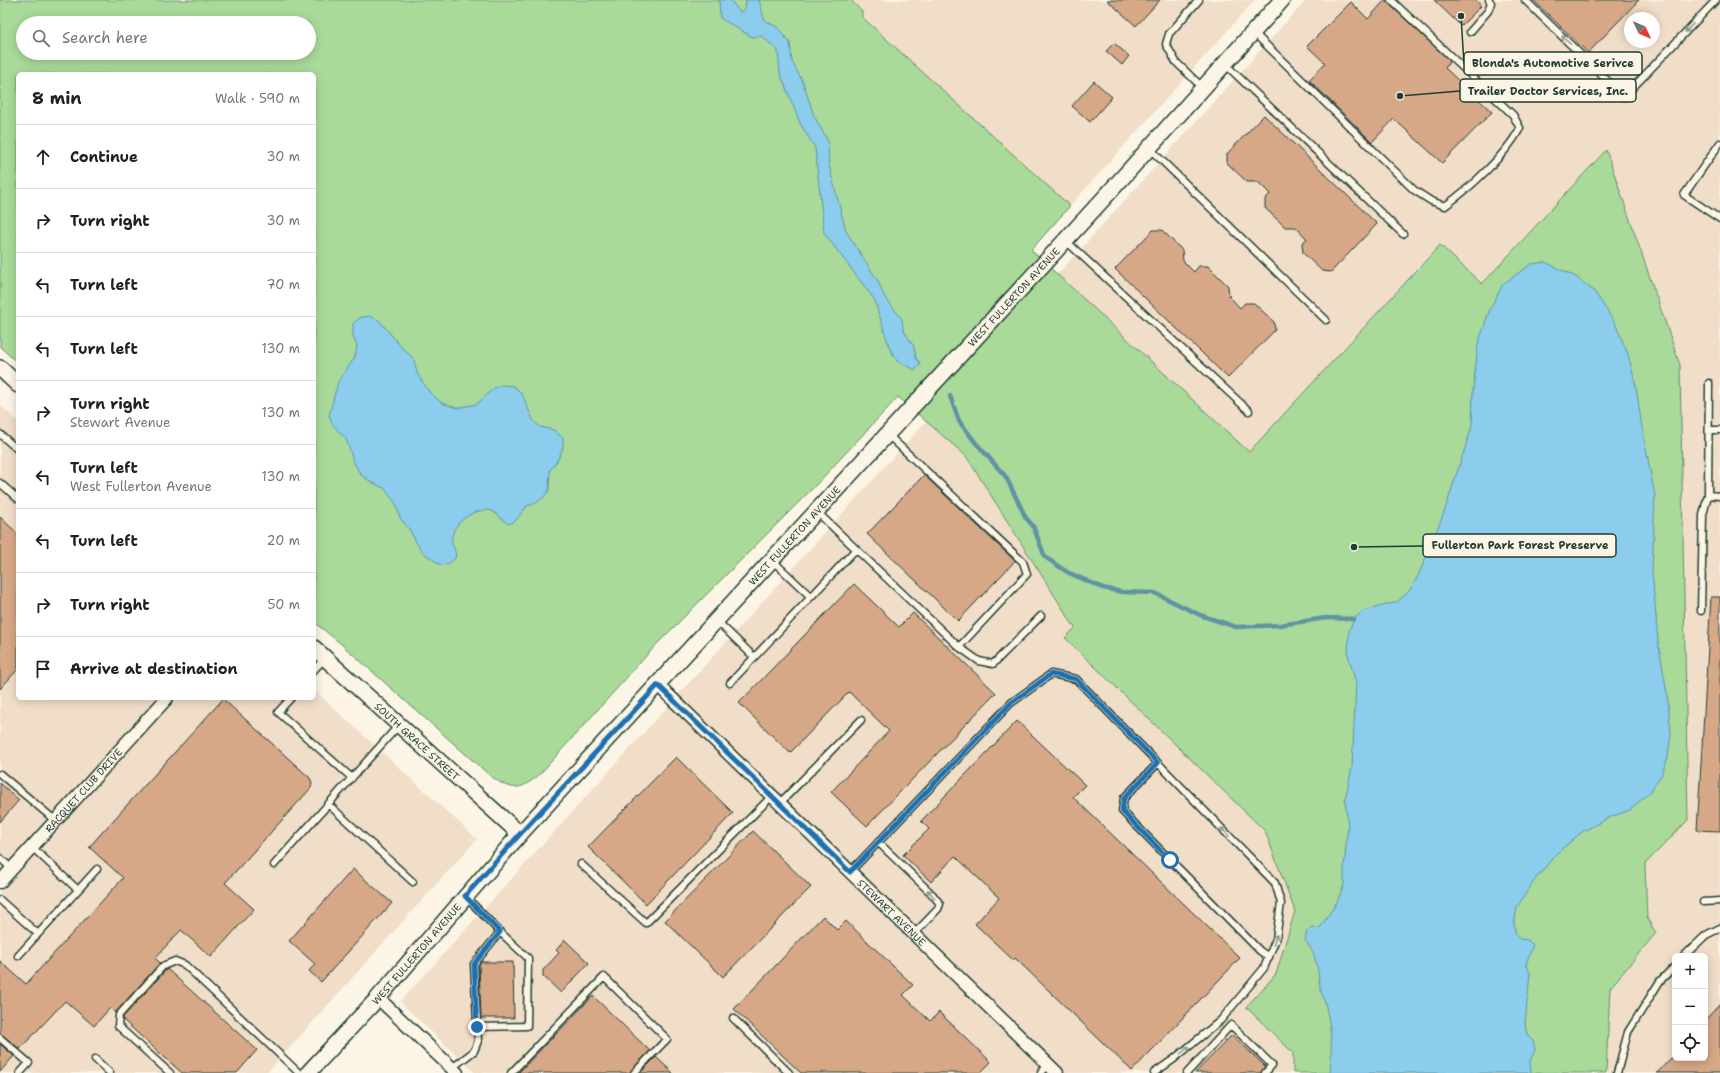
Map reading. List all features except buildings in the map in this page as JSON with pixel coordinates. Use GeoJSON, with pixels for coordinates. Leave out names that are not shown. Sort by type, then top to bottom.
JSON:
{"type":"FeatureCollection","features":[{"type":"Feature","properties":{"kind":"street","name":"WEST FULLERTON AVENUE"},"geometry":{"type":"LineString","coordinates":[[308,1073],[378,998],[520,834],[1065,240],[1282,0]]}},
{"type":"Feature","properties":{"kind":"street"},"geometry":{"type":"LineString","coordinates":[[1,371],[16,383]]}},
{"type":"Feature","properties":{"kind":"street","name":"SOUTH GRACE STREET"},"geometry":{"type":"LineString","coordinates":[[319,653],[520,834]]}},
{"type":"Feature","properties":{"kind":"street","name":"STEWART AVENUE"},"geometry":{"type":"LineString","coordinates":[[658,685],[914,934],[1048,1070]]}},
{"type":"Feature","properties":{"kind":"street","name":"RACQUET CLUB DRIVE"},"geometry":{"type":"LineString","coordinates":[[0,882],[165,700]]}},
{"type":"Feature","properties":{"kind":"street"},"geometry":{"type":"LineString","coordinates":[[378,998],[455,1071]]}},
{"type":"Feature","properties":{"kind":"lane"},"geometry":{"type":"LineString","coordinates":[[1199,0],[1168,34],[1166,44],[1176,62],[1203,88]]}},
{"type":"Feature","properties":{"kind":"lane"},"geometry":{"type":"LineString","coordinates":[[1253,32],[1414,190],[1431,201],[1445,206],[1465,192],[1514,140],[1520,128],[1513,115],[1391,0]]}},
{"type":"Feature","properties":{"kind":"lane"},"geometry":{"type":"LineString","coordinates":[[1470,32],[1488,12],[1491,3],[1489,0]]}},
{"type":"Feature","properties":{"kind":"lane"},"geometry":{"type":"LineString","coordinates":[[1525,0],[1624,97],[1716,0]]}},
{"type":"Feature","properties":{"kind":"lane"},"geometry":{"type":"LineString","coordinates":[[1225,64],[1403,234]]}},
{"type":"Feature","properties":{"kind":"lane"},"geometry":{"type":"LineString","coordinates":[[1720,143],[1684,195],[1720,219]]}},
{"type":"Feature","properties":{"kind":"lane"},"geometry":{"type":"LineString","coordinates":[[1149,148],[1326,320]]}},
{"type":"Feature","properties":{"kind":"lane"},"geometry":{"type":"LineString","coordinates":[[1065,240],[1249,411]]}},
{"type":"Feature","properties":{"kind":"lane"},"geometry":{"type":"LineString","coordinates":[[1701,611],[1703,515],[1708,496],[1709,383]]}},
{"type":"Feature","properties":{"kind":"lane"},"geometry":{"type":"LineString","coordinates":[[1709,430],[1720,430]]}},
{"type":"Feature","properties":{"kind":"lane"},"geometry":{"type":"LineString","coordinates":[[0,434],[16,448]]}},
{"type":"Feature","properties":{"kind":"lane"},"geometry":{"type":"LineString","coordinates":[[887,434],[1023,562],[1027,574],[959,647]]}},
{"type":"Feature","properties":{"kind":"lane"},"geometry":{"type":"LineString","coordinates":[[0,483],[16,497]]}},
{"type":"Feature","properties":{"kind":"lane"},"geometry":{"type":"LineString","coordinates":[[1708,496],[1720,496]]}},
{"type":"Feature","properties":{"kind":"lane"},"geometry":{"type":"LineString","coordinates":[[816,511],[959,647],[979,661],[994,664],[1041,616]]}},
{"type":"Feature","properties":{"kind":"lane"},"geometry":{"type":"LineString","coordinates":[[730,683],[856,549]]}},
{"type":"Feature","properties":{"kind":"lane"},"geometry":{"type":"LineString","coordinates":[[772,560],[811,597]]}},
{"type":"Feature","properties":{"kind":"lane"},"geometry":{"type":"LineString","coordinates":[[717,620],[754,657]]}},
{"type":"Feature","properties":{"kind":"lane"},"geometry":{"type":"LineString","coordinates":[[316,663],[319,653]]}},
{"type":"Feature","properties":{"kind":"lane"},"geometry":{"type":"LineString","coordinates":[[850,872],[1011,703],[1051,674],[1076,679],[1275,883],[1282,903],[1276,939],[1264,968],[1221,1020],[1174,1059],[1154,1073]]}},
{"type":"Feature","properties":{"kind":"lane"},"geometry":{"type":"LineString","coordinates":[[289,700],[278,712],[352,778]]}},
{"type":"Feature","properties":{"kind":"lane"},"geometry":{"type":"LineString","coordinates":[[581,864],[646,923],[861,720]]}},
{"type":"Feature","properties":{"kind":"lane"},"geometry":{"type":"LineString","coordinates":[[274,864],[399,725]]}},
{"type":"Feature","properties":{"kind":"lane"},"geometry":{"type":"LineString","coordinates":[[1158,763],[1124,798],[1122,811],[1260,951],[1269,957]]}},
{"type":"Feature","properties":{"kind":"lane"},"geometry":{"type":"LineString","coordinates":[[0,774],[56,821]]}},
{"type":"Feature","properties":{"kind":"lane"},"geometry":{"type":"LineString","coordinates":[[328,804],[413,882]]}},
{"type":"Feature","properties":{"kind":"lane"},"geometry":{"type":"LineString","coordinates":[[878,842],[933,895],[940,904],[938,909],[914,934]]}},
{"type":"Feature","properties":{"kind":"lane"},"geometry":{"type":"LineString","coordinates":[[32,847],[78,890]]}},
{"type":"Feature","properties":{"kind":"lane"},"geometry":{"type":"LineString","coordinates":[[0,858],[12,869]]}},
{"type":"Feature","properties":{"kind":"lane"},"geometry":{"type":"LineString","coordinates":[[18,956],[97,869]]}},
{"type":"Feature","properties":{"kind":"lane"},"geometry":{"type":"LineString","coordinates":[[465,896],[528,958],[527,1026],[477,1027]]}},
{"type":"Feature","properties":{"kind":"lane"},"geometry":{"type":"LineString","coordinates":[[0,900],[38,934]]}},
{"type":"Feature","properties":{"kind":"lane"},"geometry":{"type":"LineString","coordinates":[[1703,902],[1720,901]]}},
{"type":"Feature","properties":{"kind":"lane"},"geometry":{"type":"LineString","coordinates":[[1687,953],[1706,934],[1720,928]]}},
{"type":"Feature","properties":{"kind":"lane"},"geometry":{"type":"LineString","coordinates":[[455,1071],[474,1051],[478,1041],[474,964],[500,932]]}},
{"type":"Feature","properties":{"kind":"lane"},"geometry":{"type":"LineString","coordinates":[[170,1073],[118,1026],[119,1015],[163,966],[175,961],[185,965],[300,1073]]}},
{"type":"Feature","properties":{"kind":"lane"},"geometry":{"type":"LineString","coordinates":[[1617,1073],[1628,1032],[1660,981],[1672,969]]}},
{"type":"Feature","properties":{"kind":"lane"},"geometry":{"type":"LineString","coordinates":[[511,1073],[604,977],[667,1039],[634,1073]]}},
{"type":"Feature","properties":{"kind":"lane"},"geometry":{"type":"LineString","coordinates":[[733,1018],[789,1073]]}},
{"type":"Feature","properties":{"kind":"lane"},"geometry":{"type":"LineString","coordinates":[[1187,1073],[1231,1025],[1272,1065],[1265,1073]]}},
{"type":"Feature","properties":{"kind":"lane"},"geometry":{"type":"LineString","coordinates":[[0,1038],[29,1063],[20,1073]]}},
{"type":"Feature","properties":{"kind":"lane"},"geometry":{"type":"LineString","coordinates":[[95,1059],[110,1073]]}},
{"type":"Feature","properties":{"kind":"shaded area"},"geometry":{"type":"Polygon","coordinates":[[[843,0],[1255,0],[1070,206],[843,0]]]}},
{"type":"Feature","properties":{"kind":"shaded area"},"geometry":{"type":"Polygon","coordinates":[[[1306,0],[1720,0],[1720,1073],[1606,1073],[1610,988],[1656,933],[1647,918],[1645,864],[1688,820],[1680,365],[1606,150],[1482,284],[1439,245],[1249,453],[1057,275],[1306,0]]]}},
{"type":"Feature","properties":{"kind":"shaded area"},"geometry":{"type":"Polygon","coordinates":[[[0,405],[16,419],[16,700],[316,700],[316,692],[477,839],[267,1073],[0,1073],[0,405]]]}},
{"type":"Feature","properties":{"kind":"shaded area"},"geometry":{"type":"Polygon","coordinates":[[[926,421],[966,456],[1075,628],[1065,639],[1265,831],[1295,911],[1276,974],[1246,1007],[1294,1053],[1293,1073],[475,1073],[400,1002],[926,421]]]}},
{"type":"Feature","properties":{"kind":"green space"},"geometry":{"type":"Polygon","coordinates":[[[0,0],[851,0],[862,12],[862,17],[1070,206],[1031,250],[1249,452],[1440,245],[1482,284],[1606,150],[1680,365],[1688,820],[1645,864],[1647,918],[1656,933],[1610,988],[1606,1073],[1293,1073],[1293,1053],[1246,1007],[1276,974],[1295,911],[1265,831],[1065,638],[1075,628],[966,456],[898,397],[813,488],[656,645],[539,775],[525,785],[514,787],[502,783],[488,774],[340,643],[316,624],[316,72],[16,72],[16,361],[0,347],[0,0]]]}},
{"type":"Feature","properties":{"kind":"water"},"geometry":{"type":"Polygon","coordinates":[[[719,0],[730,0],[740,12],[745,9],[746,0],[759,0],[764,19],[778,28],[790,43],[792,62],[803,82],[814,116],[828,141],[829,166],[846,231],[878,281],[884,296],[902,319],[903,329],[914,347],[916,358],[921,364],[915,370],[897,361],[890,349],[874,299],[824,233],[815,148],[800,123],[780,73],[778,51],[762,36],[752,37],[720,18],[719,0]]]}},
{"type":"Feature","properties":{"kind":"water"},"geometry":{"type":"Polygon","coordinates":[[[1545,262],[1576,277],[1594,291],[1615,323],[1628,354],[1636,386],[1642,428],[1655,496],[1652,570],[1658,640],[1667,693],[1671,733],[1668,757],[1661,776],[1649,793],[1630,810],[1608,818],[1582,832],[1556,854],[1534,881],[1517,907],[1514,925],[1516,935],[1520,939],[1528,940],[1533,945],[1526,964],[1530,973],[1525,1024],[1527,1035],[1533,1041],[1535,1050],[1530,1061],[1531,1073],[1330,1073],[1331,1042],[1329,1019],[1321,991],[1317,965],[1310,947],[1305,940],[1307,931],[1312,927],[1320,928],[1337,902],[1344,885],[1348,825],[1345,800],[1352,767],[1356,683],[1348,655],[1349,630],[1354,619],[1363,611],[1397,602],[1410,590],[1419,574],[1445,510],[1472,426],[1473,390],[1478,344],[1490,309],[1503,284],[1531,264],[1545,262]]]}},
{"type":"Feature","properties":{"kind":"water"},"geometry":{"type":"Polygon","coordinates":[[[369,316],[379,320],[402,348],[413,358],[418,375],[430,393],[442,403],[457,408],[477,404],[494,388],[502,385],[514,386],[522,394],[533,420],[540,427],[554,430],[563,438],[563,448],[557,461],[550,470],[549,490],[544,497],[536,503],[527,506],[516,520],[510,524],[494,512],[487,510],[474,513],[462,520],[454,530],[452,536],[455,558],[445,565],[439,564],[421,551],[409,529],[400,518],[396,504],[384,488],[361,475],[354,463],[346,439],[332,424],[329,415],[338,382],[355,357],[357,346],[353,337],[353,324],[359,318],[369,316]]]}},
{"type":"Feature","properties":{"kind":"waterway"},"geometry":{"type":"LineString","coordinates":[[950,396],[959,421],[1006,477],[1026,518],[1033,526],[1045,557],[1067,572],[1103,588],[1122,592],[1155,593],[1200,615],[1236,627],[1280,625],[1326,618],[1354,619]]}},
{"type":"Feature","properties":{"kind":"place","name":"Blonda's Automotive Serivce"},"geometry":{"type":"Point","coordinates":[1461,16]}},
{"type":"Feature","properties":{"kind":"place","name":"Trailer Doctor Services, Inc."},"geometry":{"type":"Point","coordinates":[1400,96]}},
{"type":"Feature","properties":{"kind":"place","name":"Fullerton Park Forest Preserve"},"geometry":{"type":"Point","coordinates":[1354,547]}},
{"type":"Feature","properties":{"kind":"route"},"geometry":{"type":"LineString","coordinates":[[477,1027],[474,964],[500,932],[465,896],[520,834],[658,685],[850,872],[1011,703],[1051,674],[1076,679],[1158,763],[1124,798],[1122,811],[1170,860]]}}]}
